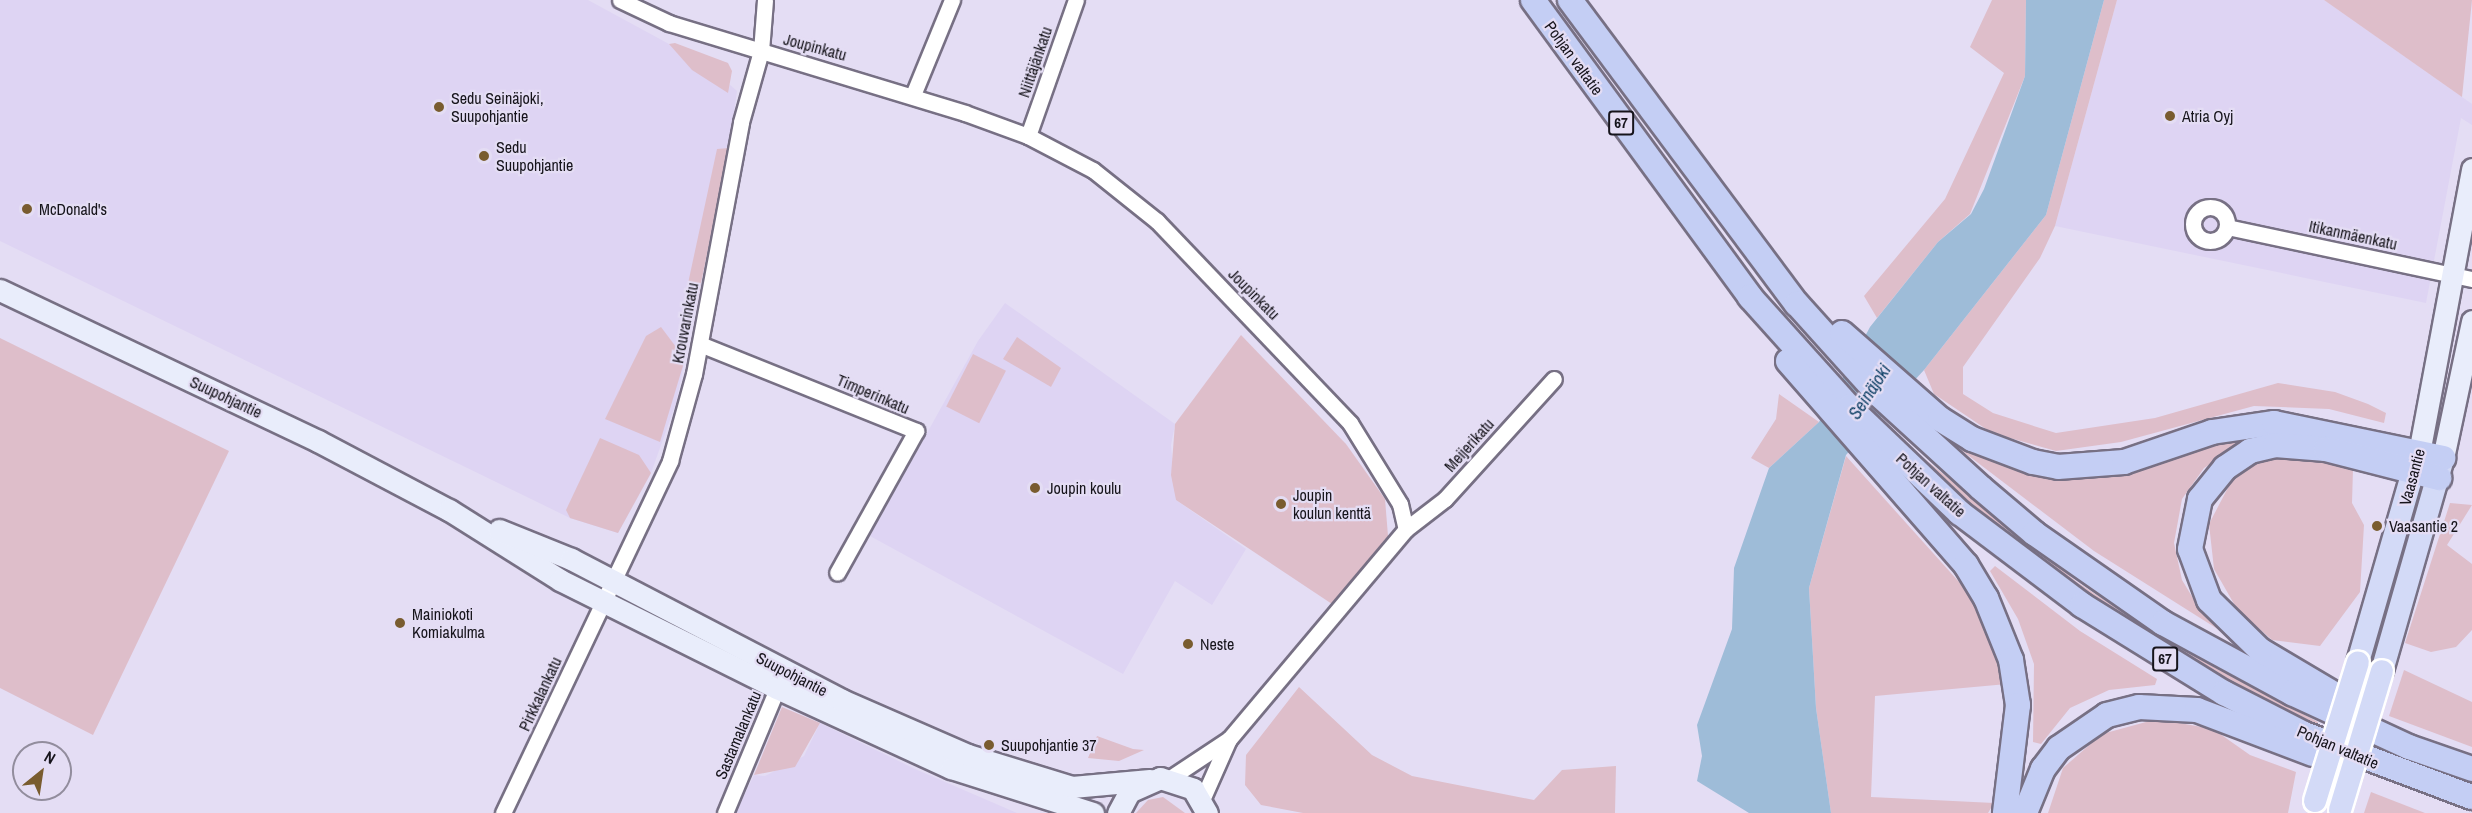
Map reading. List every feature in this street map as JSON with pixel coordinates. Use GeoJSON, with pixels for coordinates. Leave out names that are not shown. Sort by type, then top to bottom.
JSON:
{"type":"FeatureCollection","features":[{"type":"Feature","properties":{"kind":"highway","name":"Pohjan valtatie"},"geometry":{"type":"LineString","coordinates":[[1533,0],[1804,370],[1889,463],[2025,565],[2157,654],[2304,734],[2472,797]]}},
{"type":"Feature","properties":{"kind":"highway","name":"Pohjan valtatie"},"geometry":{"type":"LineString","coordinates":[[1570,0],[1748,244],[1834,336],[1920,435],[2034,533],[2163,622],[2292,693],[2409,747],[2472,769]]}},
{"type":"Feature","properties":{"kind":"highway"},"geometry":{"type":"LineString","coordinates":[[1834,336],[1940,418],[2007,455],[2058,466],[2124,462],[2212,432],[2274,423],[2441,468]]}},
{"type":"Feature","properties":{"kind":"highway"},"geometry":{"type":"LineString","coordinates":[[2416,462],[2301,445],[2250,451],[2225,468],[2200,499],[2190,549],[2209,600],[2260,650],[2324,690],[2472,756]]}},
{"type":"Feature","properties":{"kind":"highway"},"geometry":{"type":"LineString","coordinates":[[1889,463],[1966,565],[2001,628],[2019,705],[2005,813]]}},
{"type":"Feature","properties":{"kind":"highway"},"geometry":{"type":"LineString","coordinates":[[2025,813],[2043,769],[2081,728],[2107,715],[2165,706],[2250,728],[2472,813]]}},
{"type":"Feature","properties":{"kind":"main road","name":"Vaasantie"},"geometry":{"type":"LineString","coordinates":[[2313,807],[2416,462],[2463,277],[2472,169]]}},
{"type":"Feature","properties":{"kind":"main road","name":"Suupohjantie"},"geometry":{"type":"LineString","coordinates":[[0,290],[449,510],[951,768],[1093,813]]}},
{"type":"Feature","properties":{"kind":"main road","name":"Vaasantie"},"geometry":{"type":"LineString","coordinates":[[2339,811],[2441,468],[2472,321]]}},
{"type":"Feature","properties":{"kind":"main road","name":"Suupohjantie"},"geometry":{"type":"LineString","coordinates":[[781,680],[906,730],[1023,773],[1086,788],[1160,779]]}},
{"type":"Feature","properties":{"kind":"main road"},"geometry":{"type":"LineString","coordinates":[[1118,813],[1129,792],[1160,779],[1207,809]]}},
{"type":"Feature","properties":{"kind":"street","name":"Joupinkatu"},"geometry":{"type":"LineString","coordinates":[[620,0],[669,23],[913,95],[1028,136],[1093,170],[1157,221],[1330,396],[1400,504],[1406,529]]}},
{"type":"Feature","properties":{"kind":"street","name":"Krouvarinkatu"},"geometry":{"type":"LineString","coordinates":[[608,591],[670,461],[700,344],[741,122],[761,51],[765,0]]}},
{"type":"Feature","properties":{"kind":"street"},"geometry":{"type":"LineString","coordinates":[[913,95],[952,0]]}},
{"type":"Feature","properties":{"kind":"street","name":"Niittäjänkatu"},"geometry":{"type":"LineString","coordinates":[[1028,136],[1076,0]]}},
{"type":"Feature","properties":{"kind":"street","name":"Itikanmäenkatu"},"geometry":{"type":"LineString","coordinates":[[2227,227],[2463,277]]}},
{"type":"Feature","properties":{"kind":"street","name":"Timperinkatu"},"geometry":{"type":"LineString","coordinates":[[700,344],[916,431],[837,573]]}},
{"type":"Feature","properties":{"kind":"street","name":"Meijerikatu"},"geometry":{"type":"LineString","coordinates":[[1406,529],[1445,499],[1554,380]]}},
{"type":"Feature","properties":{"kind":"street"},"geometry":{"type":"LineString","coordinates":[[1160,779],[1229,739],[1406,529]]}},
{"type":"Feature","properties":{"kind":"street","name":"Pirkkalankatu"},"geometry":{"type":"LineString","coordinates":[[503,813],[608,591]]}},
{"type":"Feature","properties":{"kind":"street","name":"Sastamalankatu"},"geometry":{"type":"LineString","coordinates":[[725,813],[781,680]]}},
{"type":"Feature","properties":{"kind":"street"},"geometry":{"type":"LineString","coordinates":[[1207,809],[1229,739]]}},
{"type":"Feature","properties":{"kind":"shaded area"},"geometry":{"type":"Polygon","coordinates":[[[0,0],[588,0],[669,44],[728,63],[729,84],[737,91],[729,148],[676,403],[651,473],[618,533],[570,518],[0,241],[0,0]]]}},
{"type":"Feature","properties":{"kind":"shaded area"},"geometry":{"type":"Polygon","coordinates":[[[1992,0],[2026,0],[2025,76],[1970,214],[1938,242],[1877,318],[1864,296],[1945,199],[2004,73],[1970,47],[1992,0]]]}},
{"type":"Feature","properties":{"kind":"shaded area"},"geometry":{"type":"Polygon","coordinates":[[[2104,0],[2117,0],[2055,226],[2040,258],[1963,367],[1963,394],[1993,413],[2056,433],[2155,418],[2278,383],[2335,392],[2368,404],[2386,413],[2384,423],[2329,409],[2254,406],[2121,442],[2056,451],[1992,433],[1934,394],[1924,370],[2046,215],[2104,0]]]}},
{"type":"Feature","properties":{"kind":"shaded area"},"geometry":{"type":"Polygon","coordinates":[[[2117,0],[2324,0],[2472,104],[2472,125],[2461,118],[2426,303],[2055,226],[2117,0]]]}},
{"type":"Feature","properties":{"kind":"shaded area"},"geometry":{"type":"Polygon","coordinates":[[[2324,0],[2472,0],[2462,97],[2324,0]]]}},
{"type":"Feature","properties":{"kind":"shaded area"},"geometry":{"type":"Polygon","coordinates":[[[675,43],[728,63],[732,71],[728,93],[692,70],[669,44],[675,43]]]}},
{"type":"Feature","properties":{"kind":"shaded area"},"geometry":{"type":"Polygon","coordinates":[[[729,148],[695,312],[688,311],[684,302],[717,149],[729,148]]]}},
{"type":"Feature","properties":{"kind":"shaded area","name":"Joupin koulu"},"geometry":{"type":"Polygon","coordinates":[[[1005,303],[1175,424],[1171,445],[1176,500],[1246,549],[1212,605],[1175,581],[1123,674],[870,536],[978,341],[1005,303]]]}},
{"type":"Feature","properties":{"kind":"shaded area"},"geometry":{"type":"Polygon","coordinates":[[[661,327],[685,359],[660,442],[605,419],[646,336],[661,327]]]}},
{"type":"Feature","properties":{"kind":"shaded area"},"geometry":{"type":"Polygon","coordinates":[[[1241,335],[1346,444],[1385,499],[1388,536],[1332,604],[1176,500],[1171,475],[1175,424],[1241,335]]]}},
{"type":"Feature","properties":{"kind":"shaded area"},"geometry":{"type":"Polygon","coordinates":[[[1017,337],[1061,368],[1051,387],[1003,359],[1017,337]]]}},
{"type":"Feature","properties":{"kind":"shaded area"},"geometry":{"type":"Polygon","coordinates":[[[0,338],[229,451],[93,735],[0,688],[0,338]]]}},
{"type":"Feature","properties":{"kind":"shaded area"},"geometry":{"type":"Polygon","coordinates":[[[973,354],[1006,371],[979,423],[946,407],[973,354]]]}},
{"type":"Feature","properties":{"kind":"shaded area"},"geometry":{"type":"Polygon","coordinates":[[[1779,394],[1819,422],[1769,468],[1751,458],[1776,419],[1779,394]]]}},
{"type":"Feature","properties":{"kind":"shaded area"},"geometry":{"type":"Polygon","coordinates":[[[2264,431],[2204,468],[2182,499],[2174,543],[2182,580],[2202,613],[2235,640],[2094,551],[1944,437],[2049,477],[2114,477],[2264,431]]]}},
{"type":"Feature","properties":{"kind":"shaded area"},"geometry":{"type":"Polygon","coordinates":[[[600,438],[639,455],[651,473],[618,533],[570,518],[566,510],[600,438]]]}},
{"type":"Feature","properties":{"kind":"shaded area"},"geometry":{"type":"Polygon","coordinates":[[[1905,443],[2077,582],[2160,637],[2318,722],[2315,731],[2174,656],[1978,517],[1905,443]]]}},
{"type":"Feature","properties":{"kind":"shaded area"},"geometry":{"type":"Polygon","coordinates":[[[2271,454],[2318,457],[2353,469],[2352,503],[2364,525],[2360,592],[2320,646],[2272,640],[2237,609],[2214,569],[2209,524],[2232,480],[2271,454]]]}},
{"type":"Feature","properties":{"kind":"shaded area"},"geometry":{"type":"Polygon","coordinates":[[[1846,456],[1968,592],[1994,640],[2007,684],[1875,696],[1871,797],[1994,803],[1988,813],[1831,813],[1816,708],[1809,588],[1846,456]]]}},
{"type":"Feature","properties":{"kind":"shaded area"},"geometry":{"type":"Polygon","coordinates":[[[2450,503],[2472,505],[2447,545],[2472,564],[2472,630],[2456,647],[2431,652],[2405,643],[2450,503]]]}},
{"type":"Feature","properties":{"kind":"shaded area"},"geometry":{"type":"Polygon","coordinates":[[[1995,566],[2080,631],[2157,679],[2155,685],[2109,690],[2070,708],[2041,744],[2033,742],[2034,664],[2018,619],[1990,571],[1995,566]]]}},
{"type":"Feature","properties":{"kind":"shaded area"},"geometry":{"type":"Polygon","coordinates":[[[2404,670],[2472,702],[2472,747],[2389,716],[2404,670]]]}},
{"type":"Feature","properties":{"kind":"shaded area"},"geometry":{"type":"Polygon","coordinates":[[[1299,687],[1372,755],[1412,776],[1534,800],[1562,770],[1616,766],[1615,813],[1303,813],[1261,805],[1245,785],[1246,755],[1299,687]]]}},
{"type":"Feature","properties":{"kind":"shaded area"},"geometry":{"type":"Polygon","coordinates":[[[782,707],[820,723],[795,767],[754,775],[782,707]]]}},
{"type":"Feature","properties":{"kind":"shaded area"},"geometry":{"type":"Polygon","coordinates":[[[2157,719],[2213,729],[2250,755],[2296,772],[2288,813],[2048,813],[2063,768],[2102,734],[2157,719]]]}},
{"type":"Feature","properties":{"kind":"shaded area"},"geometry":{"type":"Polygon","coordinates":[[[820,723],[915,769],[1017,813],[736,813],[754,775],[765,776],[804,756],[820,723]]]}},
{"type":"Feature","properties":{"kind":"shaded area"},"geometry":{"type":"Polygon","coordinates":[[[1097,736],[1133,749],[1144,750],[1119,761],[1088,758],[1097,736]]]}},
{"type":"Feature","properties":{"kind":"shaded area"},"geometry":{"type":"Polygon","coordinates":[[[2371,792],[2425,813],[2364,813],[2371,792]]]}},
{"type":"Feature","properties":{"kind":"shaded area"},"geometry":{"type":"Polygon","coordinates":[[[1163,797],[1185,813],[1136,813],[1148,800],[1163,797]]]}},
{"type":"Feature","properties":{"kind":"water","name":"Seinäjoki"},"geometry":{"type":"Polygon","coordinates":[[[2026,0],[2104,0],[2046,215],[1924,370],[1846,455],[1809,588],[1816,708],[1831,813],[1749,813],[1697,781],[1702,756],[1697,725],[1732,629],[1734,568],[1769,468],[1819,422],[1870,327],[1938,242],[1971,214],[1984,189],[2025,76],[2026,0]]]}},
{"type":"Feature","properties":{"kind":"place","name":"Sedu Seinäjoki, Suupohjantie"},"geometry":{"type":"Point","coordinates":[439,107]}},
{"type":"Feature","properties":{"kind":"place","name":"Atria Oyj"},"geometry":{"type":"Point","coordinates":[2170,116]}},
{"type":"Feature","properties":{"kind":"place","name":"Sedu Suupohjantie"},"geometry":{"type":"Point","coordinates":[484,156]}},
{"type":"Feature","properties":{"kind":"place","name":"McDonald's"},"geometry":{"type":"Point","coordinates":[27,209]}},
{"type":"Feature","properties":{"kind":"place","name":"Joupin koulu"},"geometry":{"type":"Point","coordinates":[1035,488]}},
{"type":"Feature","properties":{"kind":"place","name":"Joupin koulun kenttä"},"geometry":{"type":"Point","coordinates":[1281,504]}},
{"type":"Feature","properties":{"kind":"place","name":"Vaasantie 2"},"geometry":{"type":"Point","coordinates":[2377,526]}},
{"type":"Feature","properties":{"kind":"place","name":"Mainiokoti Komiakulma"},"geometry":{"type":"Point","coordinates":[400,623]}},
{"type":"Feature","properties":{"kind":"place","name":"Neste"},"geometry":{"type":"Point","coordinates":[1188,644]}},
{"type":"Feature","properties":{"kind":"place","name":"Suupohjantie 37"},"geometry":{"type":"Point","coordinates":[989,745]}}]}
